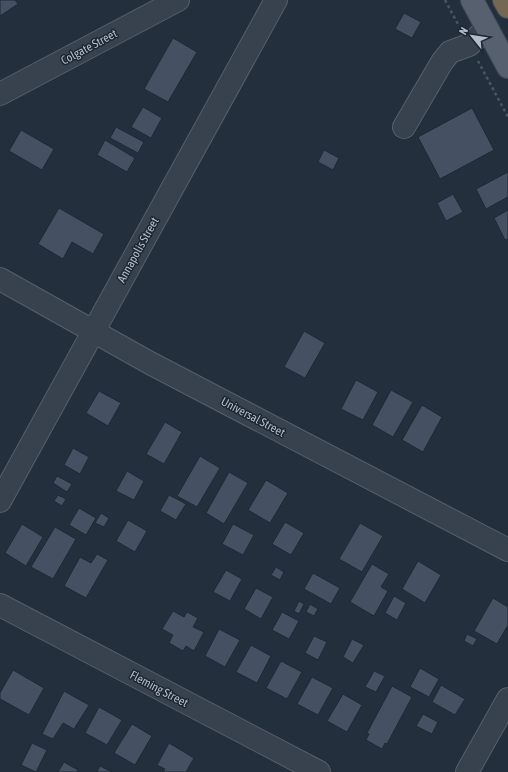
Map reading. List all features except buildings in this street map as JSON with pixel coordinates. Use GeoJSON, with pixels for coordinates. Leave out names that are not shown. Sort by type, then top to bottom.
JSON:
{"type":"FeatureCollection","features":[{"type":"Feature","properties":{"kind":"highway"},"geometry":{"type":"LineString","coordinates":[[504,0],[508,6]]}},
{"type":"Feature","properties":{"kind":"main road"},"geometry":{"type":"LineString","coordinates":[[472,0],[508,67]]}},
{"type":"Feature","properties":{"kind":"street","name":"Colgate Street"},"geometry":{"type":"LineString","coordinates":[[0,94],[178,0]]}},
{"type":"Feature","properties":{"kind":"street","name":"Annapolis Street"},"geometry":{"type":"LineString","coordinates":[[0,501],[276,0]]}},
{"type":"Feature","properties":{"kind":"street"},"geometry":{"type":"LineString","coordinates":[[404,127],[423,92],[450,52],[469,45],[487,28]]}},
{"type":"Feature","properties":{"kind":"street","name":"Universal Street"},"geometry":{"type":"LineString","coordinates":[[0,279],[150,363],[508,550]]}},
{"type":"Feature","properties":{"kind":"street","name":"Fleming Street"},"geometry":{"type":"LineString","coordinates":[[0,605],[319,772]]}},
{"type":"Feature","properties":{"kind":"street"},"geometry":{"type":"LineString","coordinates":[[467,772],[508,699]]}},
{"type":"Feature","properties":{"kind":"path"},"geometry":{"type":"LineString","coordinates":[[445,0],[460,27]]}},
{"type":"Feature","properties":{"kind":"path"},"geometry":{"type":"LineString","coordinates":[[474,54],[508,117]]}}]}
